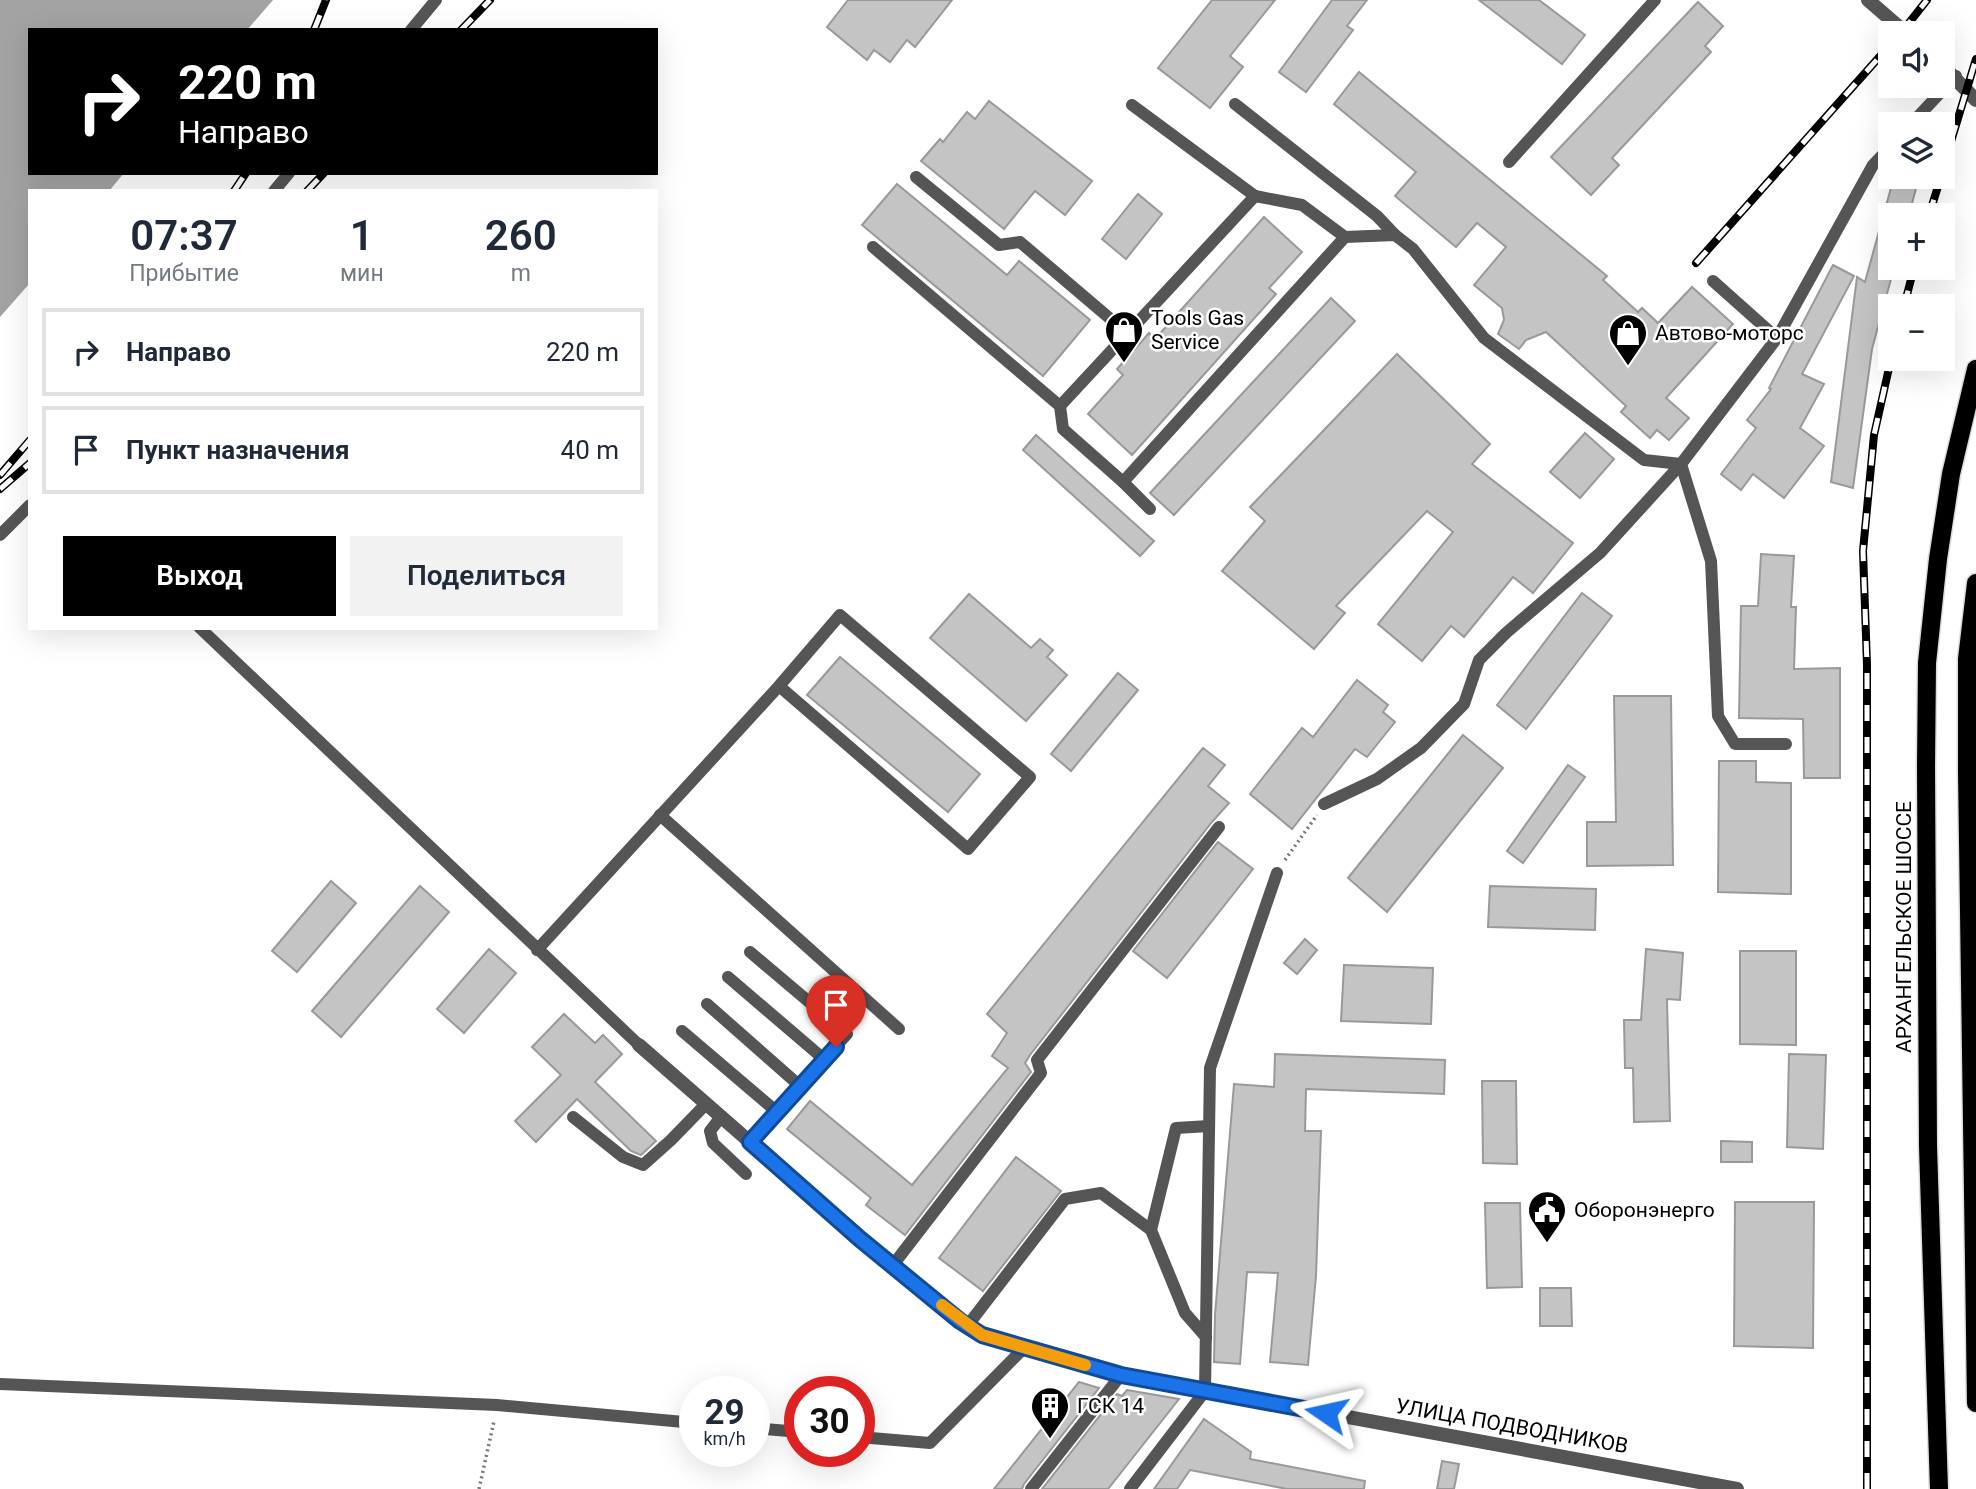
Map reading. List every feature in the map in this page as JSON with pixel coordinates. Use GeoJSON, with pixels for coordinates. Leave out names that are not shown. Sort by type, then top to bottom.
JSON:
{"type":"FeatureCollection","features":[{"type":"Feature","properties":{"kind":"main road","name":"АРХАНГЕЛЬСКОЕ ШОССЕ"},"geometry":{"type":"LineString","coordinates":[[1939,1489],[1928,1146],[1927,663],[1938,559],[1951,474],[1976,369]]}},
{"type":"Feature","properties":{"kind":"main road"},"geometry":{"type":"LineString","coordinates":[[1976,583],[1967,659],[1966,771],[1976,1403]]}},
{"type":"Feature","properties":{"kind":"street"},"geometry":{"type":"LineString","coordinates":[[1868,0],[1892,21]]}},
{"type":"Feature","properties":{"kind":"street"},"geometry":{"type":"LineString","coordinates":[[1956,76],[1976,100]]}},
{"type":"Feature","properties":{"kind":"street","name":"УЛИЦА ПОДВОДНИКОВ"},"geometry":{"type":"LineString","coordinates":[[639,1045],[893,1265],[982,1335],[1121,1375],[1737,1489]]}},
{"type":"Feature","properties":{"kind":"lane"},"geometry":{"type":"LineString","coordinates":[[413,28],[436,0]]}},
{"type":"Feature","properties":{"kind":"lane"},"geometry":{"type":"LineString","coordinates":[[1509,162],[1655,0]]}},
{"type":"Feature","properties":{"kind":"lane"},"geometry":{"type":"LineString","coordinates":[[1922,112],[1956,76]]}},
{"type":"Feature","properties":{"kind":"lane"},"geometry":{"type":"LineString","coordinates":[[1235,104],[1377,216],[1413,249],[1484,338],[1644,460],[1681,464]]}},
{"type":"Feature","properties":{"kind":"lane"},"geometry":{"type":"LineString","coordinates":[[1132,105],[1255,196],[1302,205],[1345,236],[1395,235]]}},
{"type":"Feature","properties":{"kind":"lane"},"geometry":{"type":"LineString","coordinates":[[1324,804],[1377,779],[1421,748],[1464,704],[1479,660],[1600,553],[1681,464],[1777,338],[1878,160]]}},
{"type":"Feature","properties":{"kind":"lane"},"geometry":{"type":"LineString","coordinates":[[276,189],[287,175]]}},
{"type":"Feature","properties":{"kind":"lane"},"geometry":{"type":"LineString","coordinates":[[916,177],[999,245],[1020,242],[1126,333]]}},
{"type":"Feature","properties":{"kind":"lane"},"geometry":{"type":"LineString","coordinates":[[1060,406],[1255,196]]}},
{"type":"Feature","properties":{"kind":"lane"},"geometry":{"type":"LineString","coordinates":[[1123,482],[1345,236]]}},
{"type":"Feature","properties":{"kind":"lane"},"geometry":{"type":"LineString","coordinates":[[873,247],[1060,406],[1063,429],[1150,509]]}},
{"type":"Feature","properties":{"kind":"lane"},"geometry":{"type":"LineString","coordinates":[[1713,281],[1777,338]]}},
{"type":"Feature","properties":{"kind":"lane"},"geometry":{"type":"LineString","coordinates":[[1681,464],[1711,561],[1718,716],[1735,744],[1786,744]]}},
{"type":"Feature","properties":{"kind":"lane"},"geometry":{"type":"LineString","coordinates":[[0,535],[28,507]]}},
{"type":"Feature","properties":{"kind":"lane"},"geometry":{"type":"LineString","coordinates":[[537,950],[779,686],[840,615],[1030,777],[968,849],[779,686]]}},
{"type":"Feature","properties":{"kind":"lane"},"geometry":{"type":"LineString","coordinates":[[202,630],[639,1045]]}},
{"type":"Feature","properties":{"kind":"lane"},"geometry":{"type":"LineString","coordinates":[[660,815],[899,1029]]}},
{"type":"Feature","properties":{"kind":"lane"},"geometry":{"type":"LineString","coordinates":[[893,1265],[1041,1073],[1037,1060],[1219,827]]}},
{"type":"Feature","properties":{"kind":"lane"},"geometry":{"type":"LineString","coordinates":[[1130,1489],[1205,1391],[1210,1068],[1277,873]]}},
{"type":"Feature","properties":{"kind":"lane"},"geometry":{"type":"LineString","coordinates":[[750,952],[847,1034],[750,1142]]}},
{"type":"Feature","properties":{"kind":"lane"},"geometry":{"type":"LineString","coordinates":[[729,977],[825,1060]]}},
{"type":"Feature","properties":{"kind":"lane"},"geometry":{"type":"LineString","coordinates":[[707,1004],[800,1086]]}},
{"type":"Feature","properties":{"kind":"lane"},"geometry":{"type":"LineString","coordinates":[[682,1031],[778,1112]]}},
{"type":"Feature","properties":{"kind":"lane"},"geometry":{"type":"LineString","coordinates":[[573,1117],[623,1157],[643,1165],[706,1104]]}},
{"type":"Feature","properties":{"kind":"lane"},"geometry":{"type":"LineString","coordinates":[[721,1117],[710,1131],[713,1143],[746,1174]]}},
{"type":"Feature","properties":{"kind":"lane"},"geometry":{"type":"LineString","coordinates":[[1152,1230],[1176,1128],[1209,1126]]}},
{"type":"Feature","properties":{"kind":"lane"},"geometry":{"type":"LineString","coordinates":[[968,1325],[1065,1199],[1101,1193],[1152,1230],[1185,1312],[1206,1338]]}},
{"type":"Feature","properties":{"kind":"lane"},"geometry":{"type":"LineString","coordinates":[[875,1438],[930,1443],[1025,1347]]}},
{"type":"Feature","properties":{"kind":"lane"},"geometry":{"type":"LineString","coordinates":[[1031,1489],[1121,1375]]}},
{"type":"Feature","properties":{"kind":"lane"},"geometry":{"type":"LineString","coordinates":[[0,1384],[497,1405],[679,1422]]}},
{"type":"Feature","properties":{"kind":"path"},"geometry":{"type":"LineString","coordinates":[[1277,873],[1324,804]]}},
{"type":"Feature","properties":{"kind":"path"},"geometry":{"type":"LineString","coordinates":[[479,1489],[497,1405]]}},
{"type":"Feature","properties":{"kind":"shaded area"},"geometry":{"type":"Polygon","coordinates":[[[0,0],[273,0],[249,28],[28,28],[28,175],[122,175],[111,189],[28,189],[28,285],[0,317],[0,0]]]}},
{"type":"Feature","properties":{"kind":"building"},"geometry":{"type":"Polygon","coordinates":[[[848,0],[952,0],[915,47],[907,40],[890,62],[874,50],[867,60],[827,27],[848,0]]]}},
{"type":"Feature","properties":{"kind":"building"},"geometry":{"type":"Polygon","coordinates":[[[1212,0],[1275,0],[1230,56],[1243,67],[1210,108],[1158,68],[1212,0]]]}},
{"type":"Feature","properties":{"kind":"building"},"geometry":{"type":"Polygon","coordinates":[[[1332,0],[1367,0],[1347,26],[1353,30],[1306,92],[1279,72],[1332,0]]]}},
{"type":"Feature","properties":{"kind":"building"},"geometry":{"type":"Polygon","coordinates":[[[1479,0],[1539,0],[1585,35],[1562,64],[1479,0]]]}},
{"type":"Feature","properties":{"kind":"building"},"geometry":{"type":"Polygon","coordinates":[[[1698,2],[1723,26],[1705,46],[1711,52],[1612,158],[1619,165],[1591,195],[1551,157],[1698,2]]]}},
{"type":"Feature","properties":{"kind":"building"},"geometry":{"type":"Polygon","coordinates":[[[1359,72],[1607,276],[1603,280],[1638,312],[1642,308],[1658,323],[1692,287],[1733,324],[1666,398],[1689,418],[1669,440],[1657,430],[1650,438],[1621,412],[1626,406],[1546,332],[1526,340],[1519,349],[1498,334],[1504,320],[1502,308],[1474,285],[1506,247],[1477,223],[1456,247],[1395,196],[1416,172],[1334,104],[1359,72]]]}},
{"type":"Feature","properties":{"kind":"building"},"geometry":{"type":"Polygon","coordinates":[[[989,101],[1092,181],[1065,215],[1035,191],[1004,229],[921,161],[940,139],[943,142],[967,112],[975,119],[989,101]]]}},
{"type":"Feature","properties":{"kind":"building"},"geometry":{"type":"Polygon","coordinates":[[[897,184],[1007,275],[1019,261],[1090,320],[1043,376],[862,225],[897,184]]]}},
{"type":"Feature","properties":{"kind":"building"},"geometry":{"type":"Polygon","coordinates":[[[1891,189],[1916,189],[1912,203],[1887,203],[1891,189]]]}},
{"type":"Feature","properties":{"kind":"building"},"geometry":{"type":"Polygon","coordinates":[[[1138,194],[1162,214],[1126,259],[1102,239],[1138,194]]]}},
{"type":"Feature","properties":{"kind":"building"},"geometry":{"type":"Polygon","coordinates":[[[1264,217],[1302,252],[1269,288],[1276,294],[1132,455],[1088,414],[1123,375],[1117,369],[1149,333],[1155,339],[1264,217]]]}},
{"type":"Feature","properties":{"kind":"building"},"geometry":{"type":"Polygon","coordinates":[[[1878,235],[1878,280],[1891,280],[1887,294],[1878,294],[1878,327],[1872,349],[1853,488],[1831,482],[1857,277],[1865,282],[1878,235]]]}},
{"type":"Feature","properties":{"kind":"building"},"geometry":{"type":"Polygon","coordinates":[[[1833,265],[1854,276],[1802,374],[1824,384],[1800,428],[1824,446],[1784,498],[1753,474],[1741,490],[1721,474],[1756,428],[1747,420],[1771,389],[1769,388],[1833,265]]]}},
{"type":"Feature","properties":{"kind":"building"},"geometry":{"type":"Polygon","coordinates":[[[1331,298],[1355,321],[1174,515],[1150,493],[1331,298]]]}},
{"type":"Feature","properties":{"kind":"building"},"geometry":{"type":"Polygon","coordinates":[[[1397,354],[1490,444],[1472,464],[1573,543],[1533,593],[1513,577],[1464,637],[1451,626],[1422,661],[1378,624],[1453,532],[1427,511],[1336,606],[1345,613],[1314,649],[1222,571],[1265,521],[1250,507],[1397,354]]]}},
{"type":"Feature","properties":{"kind":"building"},"geometry":{"type":"Polygon","coordinates":[[[1585,433],[1614,459],[1580,498],[1550,472],[1585,433]]]}},
{"type":"Feature","properties":{"kind":"building"},"geometry":{"type":"Polygon","coordinates":[[[1036,435],[1154,541],[1140,556],[1023,450],[1036,435]]]}},
{"type":"Feature","properties":{"kind":"building"},"geometry":{"type":"Polygon","coordinates":[[[1761,554],[1794,556],[1791,607],[1796,607],[1794,669],[1840,668],[1840,778],[1804,778],[1803,719],[1739,718],[1741,606],[1758,606],[1761,554]]]}},
{"type":"Feature","properties":{"kind":"building"},"geometry":{"type":"Polygon","coordinates":[[[1582,593],[1612,616],[1526,729],[1497,705],[1582,593]]]}},
{"type":"Feature","properties":{"kind":"building"},"geometry":{"type":"Polygon","coordinates":[[[969,594],[1031,648],[1040,639],[1053,650],[1047,657],[1067,675],[1026,721],[930,638],[969,594]]]}},
{"type":"Feature","properties":{"kind":"building"},"geometry":{"type":"Polygon","coordinates":[[[840,657],[980,774],[948,812],[807,695],[840,657]]]}},
{"type":"Feature","properties":{"kind":"building"},"geometry":{"type":"Polygon","coordinates":[[[1118,673],[1138,690],[1071,771],[1051,754],[1118,673]]]}},
{"type":"Feature","properties":{"kind":"building"},"geometry":{"type":"Polygon","coordinates":[[[1357,680],[1388,705],[1383,712],[1395,722],[1367,757],[1355,749],[1292,829],[1250,794],[1302,728],[1313,737],[1357,680]]]}},
{"type":"Feature","properties":{"kind":"building"},"geometry":{"type":"Polygon","coordinates":[[[1614,696],[1671,696],[1673,865],[1587,866],[1587,822],[1616,822],[1614,696]]]}},
{"type":"Feature","properties":{"kind":"building"},"geometry":{"type":"Polygon","coordinates":[[[1463,735],[1503,768],[1387,912],[1348,878],[1463,735]]]}},
{"type":"Feature","properties":{"kind":"building"},"geometry":{"type":"Polygon","coordinates":[[[1203,748],[1225,765],[1208,786],[1229,803],[1030,1055],[1025,1063],[1031,1072],[905,1235],[866,1205],[871,1198],[787,1129],[810,1101],[912,1185],[1008,1068],[992,1056],[1007,1033],[987,1014],[1203,748]]]}},
{"type":"Feature","properties":{"kind":"building"},"geometry":{"type":"Polygon","coordinates":[[[1719,761],[1756,761],[1756,782],[1791,783],[1791,894],[1718,892],[1719,761]]]}},
{"type":"Feature","properties":{"kind":"building"},"geometry":{"type":"Polygon","coordinates":[[[1568,765],[1585,777],[1523,863],[1507,851],[1568,765]]]}},
{"type":"Feature","properties":{"kind":"building"},"geometry":{"type":"Polygon","coordinates":[[[1218,842],[1253,869],[1167,978],[1133,951],[1218,842]]]}},
{"type":"Feature","properties":{"kind":"building"},"geometry":{"type":"Polygon","coordinates":[[[331,881],[356,903],[297,972],[272,951],[331,881]]]}},
{"type":"Feature","properties":{"kind":"building"},"geometry":{"type":"Polygon","coordinates":[[[420,886],[449,912],[341,1037],[312,1011],[420,886]]]}},
{"type":"Feature","properties":{"kind":"building"},"geometry":{"type":"Polygon","coordinates":[[[1490,886],[1596,889],[1595,930],[1488,927],[1490,886]]]}},
{"type":"Feature","properties":{"kind":"building"},"geometry":{"type":"Polygon","coordinates":[[[1305,939],[1317,950],[1297,974],[1284,963],[1305,939]]]}},
{"type":"Feature","properties":{"kind":"building"},"geometry":{"type":"Polygon","coordinates":[[[489,949],[516,973],[464,1033],[437,1009],[489,949]]]}},
{"type":"Feature","properties":{"kind":"building"},"geometry":{"type":"Polygon","coordinates":[[[1646,949],[1683,953],[1680,1000],[1667,999],[1670,1121],[1634,1122],[1633,1068],[1625,1068],[1624,1020],[1641,1020],[1646,949]]]}},
{"type":"Feature","properties":{"kind":"building"},"geometry":{"type":"Polygon","coordinates":[[[1740,951],[1796,951],[1796,1045],[1740,1044],[1740,951]]]}},
{"type":"Feature","properties":{"kind":"building"},"geometry":{"type":"Polygon","coordinates":[[[1344,965],[1433,968],[1431,1024],[1341,1021],[1344,965]]]}},
{"type":"Feature","properties":{"kind":"building"},"geometry":{"type":"Polygon","coordinates":[[[564,1014],[595,1043],[603,1035],[622,1054],[595,1082],[656,1141],[641,1155],[631,1151],[577,1099],[536,1142],[515,1121],[561,1075],[532,1047],[564,1014]]]}},
{"type":"Feature","properties":{"kind":"building"},"geometry":{"type":"Polygon","coordinates":[[[1275,1054],[1445,1060],[1444,1094],[1306,1089],[1305,1131],[1321,1131],[1316,1276],[1308,1365],[1270,1362],[1278,1273],[1247,1272],[1240,1364],[1214,1362],[1215,1315],[1234,1084],[1274,1087],[1275,1054]]]}},
{"type":"Feature","properties":{"kind":"building"},"geometry":{"type":"Polygon","coordinates":[[[1789,1054],[1826,1055],[1823,1149],[1787,1147],[1789,1054]]]}},
{"type":"Feature","properties":{"kind":"building"},"geometry":{"type":"Polygon","coordinates":[[[1482,1081],[1516,1081],[1517,1164],[1483,1163],[1482,1081]]]}},
{"type":"Feature","properties":{"kind":"building"},"geometry":{"type":"Polygon","coordinates":[[[1721,1141],[1752,1142],[1752,1162],[1721,1162],[1721,1141]]]}},
{"type":"Feature","properties":{"kind":"building"},"geometry":{"type":"Polygon","coordinates":[[[1016,1157],[1061,1191],[983,1291],[939,1258],[1016,1157]]]}},
{"type":"Feature","properties":{"kind":"building"},"geometry":{"type":"Polygon","coordinates":[[[1735,1202],[1814,1202],[1813,1348],[1734,1346],[1735,1202]]]}},
{"type":"Feature","properties":{"kind":"building"},"geometry":{"type":"Polygon","coordinates":[[[1485,1203],[1520,1203],[1522,1287],[1487,1288],[1485,1203]]]}},
{"type":"Feature","properties":{"kind":"building"},"geometry":{"type":"Polygon","coordinates":[[[1540,1288],[1571,1288],[1572,1326],[1540,1326],[1540,1288]]]}},
{"type":"Feature","properties":{"kind":"building","name":"ГСК 14"},"geometry":{"type":"Polygon","coordinates":[[[1079,1382],[1099,1388],[1022,1489],[994,1489],[1079,1382]]]}},
{"type":"Feature","properties":{"kind":"building"},"geometry":{"type":"Polygon","coordinates":[[[1127,1390],[1179,1399],[1108,1489],[1042,1489],[1117,1394],[1122,1396],[1127,1390]]]}},
{"type":"Feature","properties":{"kind":"building"},"geometry":{"type":"Polygon","coordinates":[[[1204,1419],[1251,1452],[1250,1459],[1365,1481],[1364,1489],[1287,1489],[1190,1470],[1177,1489],[1154,1489],[1204,1419]]]}},
{"type":"Feature","properties":{"kind":"building"},"geometry":{"type":"Polygon","coordinates":[[[1442,1461],[1459,1464],[1454,1489],[1437,1489],[1442,1461]]]}},
{"type":"Feature","properties":{"kind":"railway"},"geometry":{"type":"LineString","coordinates":[[315,28],[326,0]]}},
{"type":"Feature","properties":{"kind":"railway"},"geometry":{"type":"LineString","coordinates":[[463,28],[490,0]]}},
{"type":"Feature","properties":{"kind":"railway"},"geometry":{"type":"LineString","coordinates":[[1910,21],[1927,0]]}},
{"type":"Feature","properties":{"kind":"railway"},"geometry":{"type":"LineString","coordinates":[[1696,263],[1878,58]]}},
{"type":"Feature","properties":{"kind":"railway"},"geometry":{"type":"LineString","coordinates":[[1955,128],[1976,59]]}},
{"type":"Feature","properties":{"kind":"railway"},"geometry":{"type":"LineString","coordinates":[[235,189],[245,175]]}},
{"type":"Feature","properties":{"kind":"railway"},"geometry":{"type":"LineString","coordinates":[[309,189],[322,175]]}},
{"type":"Feature","properties":{"kind":"railway"},"geometry":{"type":"LineString","coordinates":[[1933,203],[1937,189]]}},
{"type":"Feature","properties":{"kind":"railway"},"geometry":{"type":"LineString","coordinates":[[1907,294],[1911,280]]}},
{"type":"Feature","properties":{"kind":"railway"},"geometry":{"type":"LineString","coordinates":[[1867,1489],[1867,665],[1863,551],[1874,435],[1888,371]]}},
{"type":"Feature","properties":{"kind":"railway"},"geometry":{"type":"LineString","coordinates":[[0,475],[28,442]]}},
{"type":"Feature","properties":{"kind":"railway"},"geometry":{"type":"LineString","coordinates":[[0,489],[28,465]]}},
{"type":"Feature","properties":{"kind":"slow traffic"},"geometry":{"type":"LineString","coordinates":[[942,1305],[982,1335],[1085,1365]]}},
{"type":"Feature","properties":{"kind":"place","name":"Tools Gas Service"},"geometry":{"type":"Point","coordinates":[1124,364]}},
{"type":"Feature","properties":{"kind":"place","name":"Автово-моторс"},"geometry":{"type":"Point","coordinates":[1628,367]}},
{"type":"Feature","properties":{"kind":"place","name":"Оборонэнерго"},"geometry":{"type":"Point","coordinates":[1547,1244]}},
{"type":"Feature","properties":{"kind":"place","name":"ГСК 14"},"geometry":{"type":"Point","coordinates":[1050,1440]}},
{"type":"Feature","properties":{"kind":"route"},"geometry":{"type":"LineString","coordinates":[[836,1047],[750,1142],[860,1239],[960,1321],[982,1335],[1121,1375],[1326,1413]]}}]}
